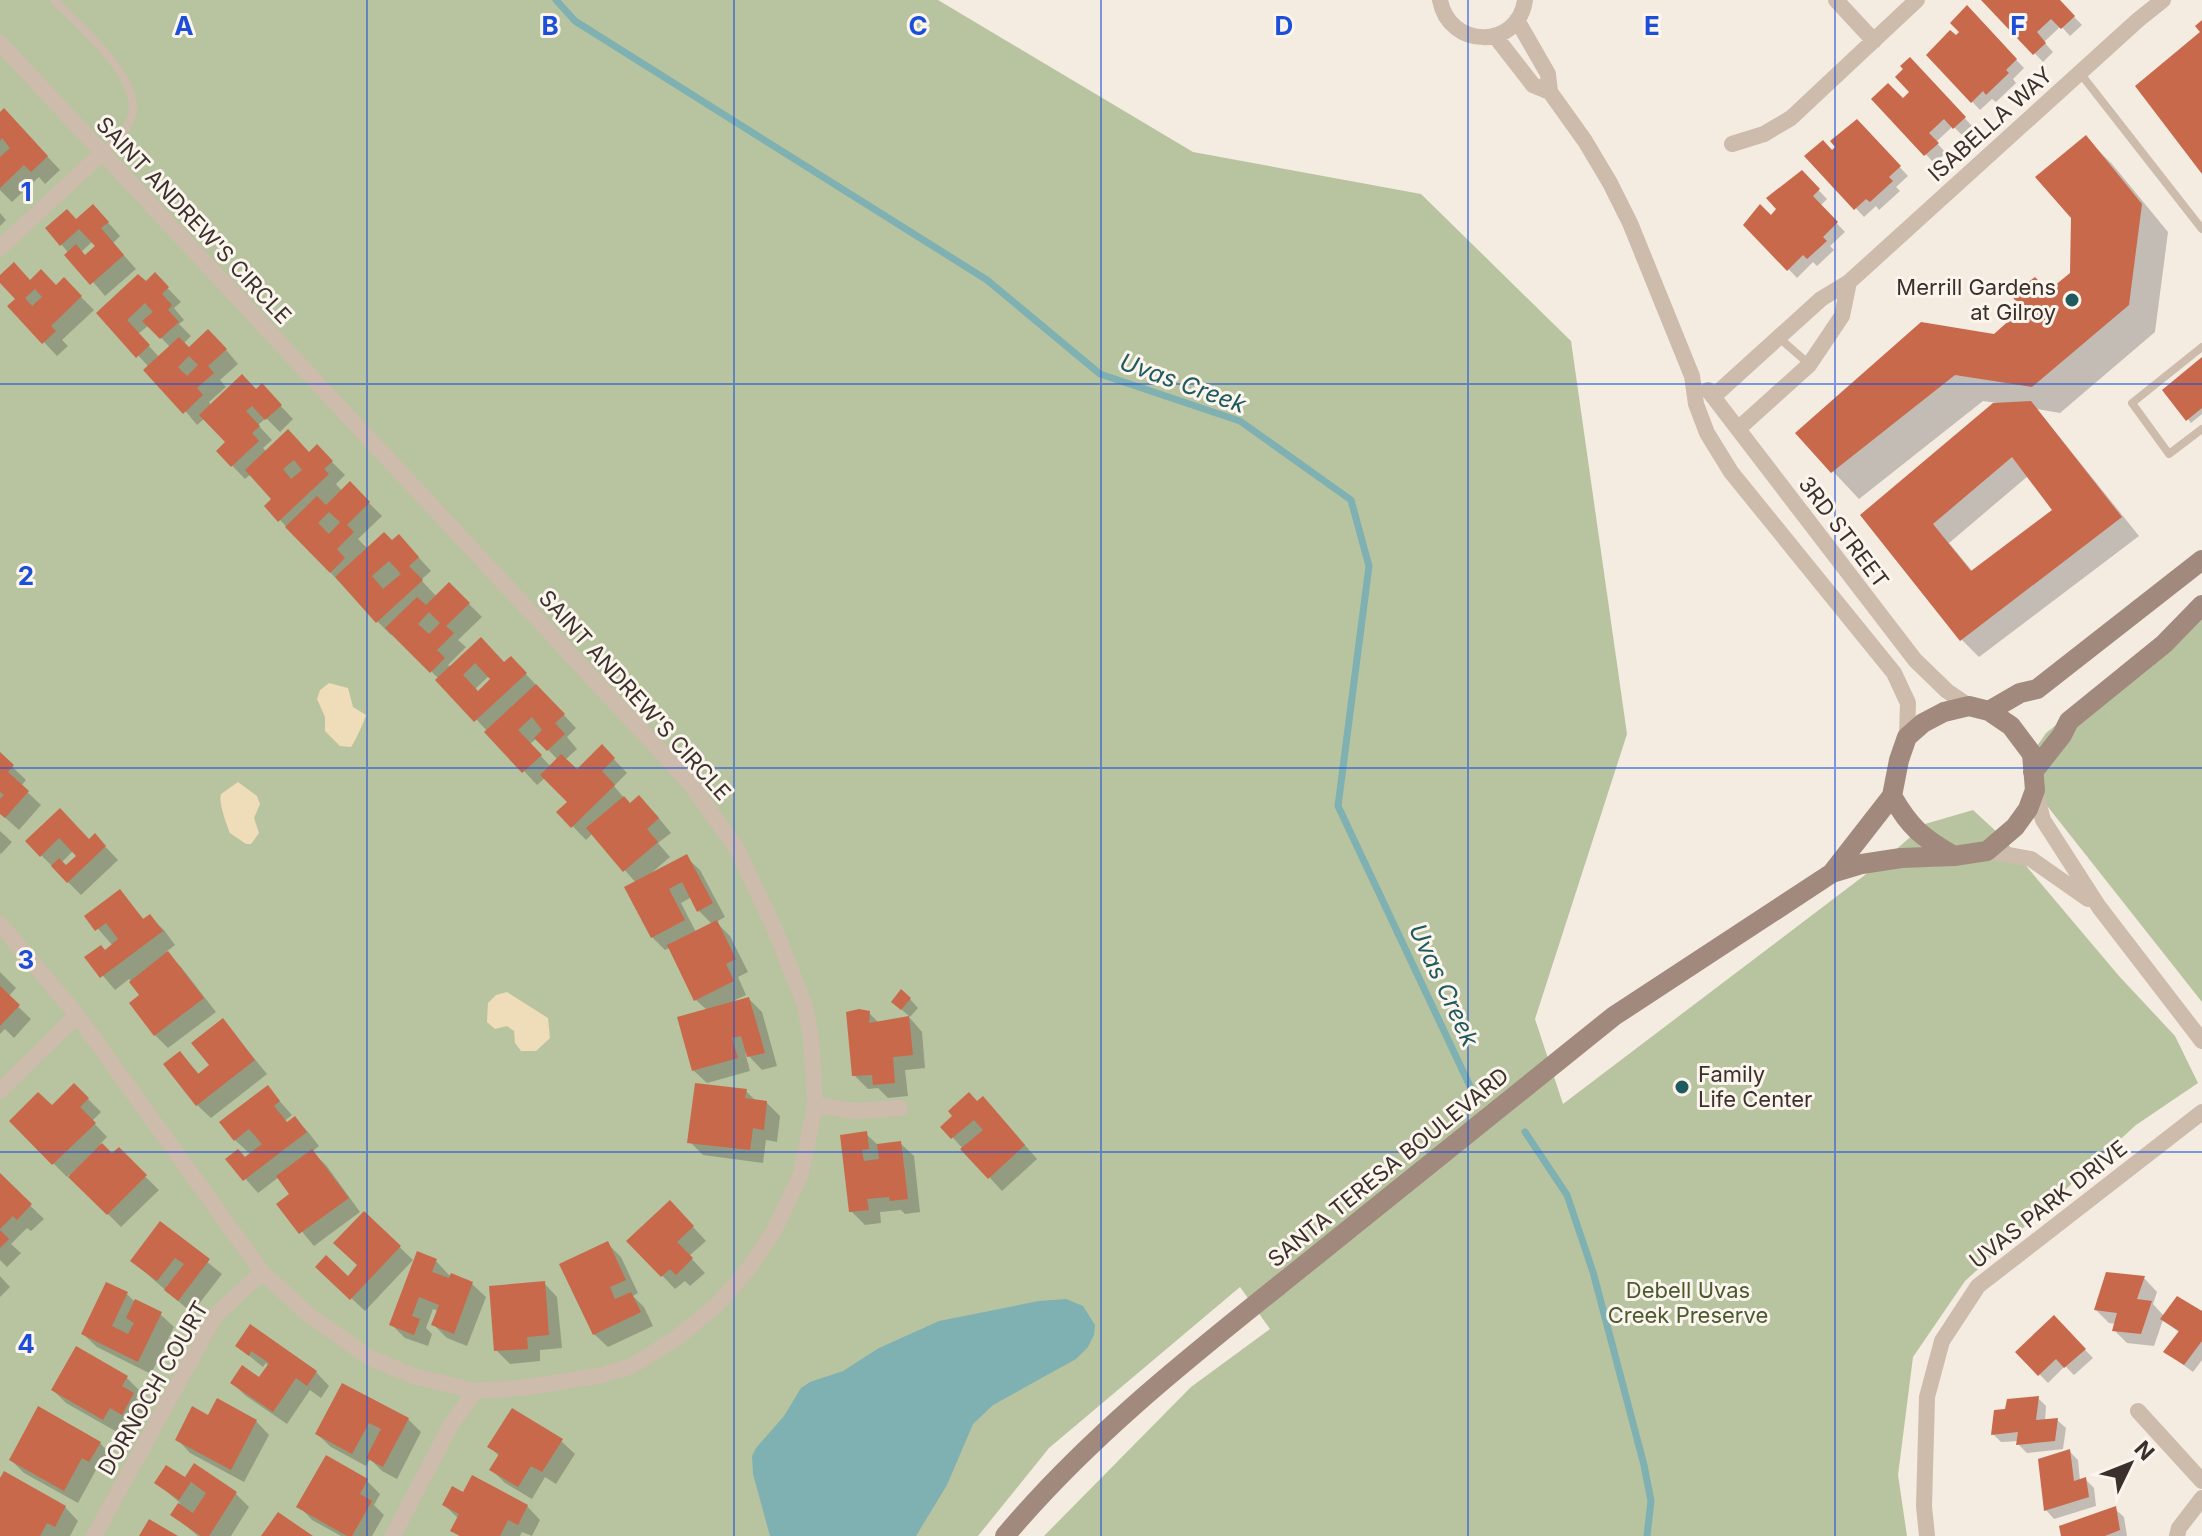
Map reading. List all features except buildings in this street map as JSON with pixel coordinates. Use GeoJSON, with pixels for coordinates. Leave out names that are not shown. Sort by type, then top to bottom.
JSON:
{"type":"FeatureCollection","features":[{"type":"Feature","properties":{"kind":"main road"},"geometry":{"type":"LineString","coordinates":[[1979,709],[2011,726],[2032,754],[2034,781],[2028,809],[2015,827],[1987,851],[1954,856],[1922,837],[1906,821],[1892,796],[1907,737],[1923,723],[1944,712],[1979,709],[2037,689],[2202,560]]}},
{"type":"Feature","properties":{"kind":"main road"},"geometry":{"type":"LineString","coordinates":[[2034,781],[2069,721],[2164,644],[2202,605]]}},
{"type":"Feature","properties":{"kind":"main road","name":"SANTA TERESA BOULEVARD"},"geometry":{"type":"LineString","coordinates":[[1832,873],[1892,796]]}},
{"type":"Feature","properties":{"kind":"main road","name":"SANTA TERESA BOULEVARD"},"geometry":{"type":"LineString","coordinates":[[1005,1536],[1046,1488],[1117,1420],[1189,1358],[1614,1016],[1832,873],[1862,864],[1901,858],[1954,856]]}},
{"type":"Feature","properties":{"kind":"street"},"geometry":{"type":"LineString","coordinates":[[1440,1],[1456,29],[1482,38],[1508,30],[1517,20],[1525,0]]}},
{"type":"Feature","properties":{"kind":"street"},"geometry":{"type":"LineString","coordinates":[[1836,0],[1874,41]]}},
{"type":"Feature","properties":{"kind":"street"},"geometry":{"type":"LineString","coordinates":[[1732,144],[1764,134],[1791,118],[1917,0]]}},
{"type":"Feature","properties":{"kind":"street","name":"ISABELLA WAY"},"geometry":{"type":"LineString","coordinates":[[1714,396],[1821,299],[1849,282],[2163,0]]}},
{"type":"Feature","properties":{"kind":"street","name":"3RD STREET"},"geometry":{"type":"LineString","coordinates":[[1517,20],[1548,74],[1550,92],[1610,183],[1630,223],[1692,376],[1696,404],[1707,433],[1731,472],[1894,673],[1908,703],[1907,737]]}},
{"type":"Feature","properties":{"kind":"street","name":"3RD STREET"},"geometry":{"type":"LineString","coordinates":[[1495,36],[1533,85],[1550,92]]}},
{"type":"Feature","properties":{"kind":"street","name":"SAINT ANDREW'S CIRCLE"},"geometry":{"type":"LineString","coordinates":[[0,43],[664,755],[707,805],[737,849],[753,880],[805,1006],[811,1038],[815,1105],[801,1174],[788,1204],[749,1268],[709,1312],[678,1337],[632,1366],[598,1376],[520,1388],[475,1391],[414,1376],[370,1358],[309,1315],[262,1272],[77,1015],[0,924]]}},
{"type":"Feature","properties":{"kind":"street"},"geometry":{"type":"LineString","coordinates":[[0,248],[102,153]]}},
{"type":"Feature","properties":{"kind":"street"},"geometry":{"type":"LineString","coordinates":[[1738,429],[1809,365],[1842,316],[1849,282]]}},
{"type":"Feature","properties":{"kind":"street","name":"3RD STREET"},"geometry":{"type":"LineString","coordinates":[[1692,376],[1714,396],[1915,660],[1947,691],[1979,709]]}},
{"type":"Feature","properties":{"kind":"street"},"geometry":{"type":"LineString","coordinates":[[2034,781],[2043,820],[2099,907],[2202,1041]]}},
{"type":"Feature","properties":{"kind":"street"},"geometry":{"type":"LineString","coordinates":[[1987,851],[2031,859],[2099,907]]}},
{"type":"Feature","properties":{"kind":"street"},"geometry":{"type":"LineString","coordinates":[[0,1091],[77,1015]]}},
{"type":"Feature","properties":{"kind":"street"},"geometry":{"type":"LineString","coordinates":[[815,1105],[856,1111],[900,1108]]}},
{"type":"Feature","properties":{"kind":"street","name":"UVAS PARK DRIVE"},"geometry":{"type":"LineString","coordinates":[[1927,1536],[1924,1506],[1927,1397],[1942,1341],[1949,1329],[1978,1286],[2202,1112]]}},
{"type":"Feature","properties":{"kind":"street","name":"DORNOCH COURT"},"geometry":{"type":"LineString","coordinates":[[94,1536],[215,1316],[262,1272]]}},
{"type":"Feature","properties":{"kind":"street"},"geometry":{"type":"LineString","coordinates":[[393,1536],[450,1426],[475,1391]]}},
{"type":"Feature","properties":{"kind":"street"},"geometry":{"type":"LineString","coordinates":[[2138,1411],[2202,1481]]}},
{"type":"Feature","properties":{"kind":"street"},"geometry":{"type":"LineString","coordinates":[[2177,1536],[2179,1528],[2202,1498]]}},
{"type":"Feature","properties":{"kind":"lane"},"geometry":{"type":"LineString","coordinates":[[54,0],[62,4],[115,64],[131,91],[133,108],[130,123],[102,153]]}},
{"type":"Feature","properties":{"kind":"lane"},"geometry":{"type":"LineString","coordinates":[[2080,73],[2202,229]]}},
{"type":"Feature","properties":{"kind":"lane"},"geometry":{"type":"LineString","coordinates":[[1778,337],[1809,365]]}},
{"type":"Feature","properties":{"kind":"lane"},"geometry":{"type":"LineString","coordinates":[[2202,347],[2132,403],[2169,454],[2202,429]]}},
{"type":"Feature","properties":{"kind":"green space","name":"Debell Uvas Creek Preserve"},"geometry":{"type":"Polygon","coordinates":[[[0,0],[938,0],[1193,152],[1421,194],[1571,341],[1627,734],[1535,1019],[1563,1104],[1882,862],[1925,824],[1973,810],[2000,835],[2119,976],[2175,1036],[2198,1083],[2136,1125],[1965,1281],[1913,1357],[1898,1475],[1907,1536],[1044,1536],[1191,1387],[1270,1329],[1240,1287],[1049,1448],[978,1536],[0,1536],[0,0]]]}},
{"type":"Feature","properties":{"kind":"green space"},"geometry":{"type":"Polygon","coordinates":[[[2202,608],[2202,1002],[2029,783],[2029,758],[2046,733],[2202,608]]]}},
{"type":"Feature","properties":{"kind":"sand"},"geometry":{"type":"Polygon","coordinates":[[[329,683],[348,688],[353,707],[366,715],[351,747],[340,746],[325,731],[325,717],[317,699],[320,690],[329,683]]]}},
{"type":"Feature","properties":{"kind":"sand"},"geometry":{"type":"Polygon","coordinates":[[[238,782],[257,796],[260,804],[254,818],[259,833],[251,844],[230,833],[222,808],[221,794],[238,782]]]}},
{"type":"Feature","properties":{"kind":"sand"},"geometry":{"type":"Polygon","coordinates":[[[507,992],[548,1018],[550,1038],[536,1051],[521,1051],[515,1043],[514,1031],[507,1026],[495,1029],[487,1022],[488,1003],[496,995],[507,992]]]}},
{"type":"Feature","properties":{"kind":"water"},"geometry":{"type":"Polygon","coordinates":[[[1066,1299],[1083,1306],[1095,1325],[1088,1347],[1076,1359],[993,1405],[973,1424],[947,1485],[916,1536],[770,1536],[753,1474],[752,1456],[784,1416],[801,1388],[843,1371],[879,1348],[939,1321],[1039,1301],[1066,1299]]]}},
{"type":"Feature","properties":{"kind":"waterway","name":"Uvas Creek"},"geometry":{"type":"LineString","coordinates":[[556,0],[575,21],[987,280],[1100,374],[1240,421],[1351,500],[1369,566],[1338,806],[1477,1101]]}},
{"type":"Feature","properties":{"kind":"waterway","name":"Uvas Creek"},"geometry":{"type":"LineString","coordinates":[[1525,1132],[1567,1195],[1593,1272],[1644,1465],[1651,1501],[1647,1536]]}},
{"type":"Feature","properties":{"kind":"place","name":"Merrill Gardens at Gilroy"},"geometry":{"type":"Point","coordinates":[2072,300]}},
{"type":"Feature","properties":{"kind":"place","name":"Family Life Center"},"geometry":{"type":"Point","coordinates":[1682,1087]}}]}
